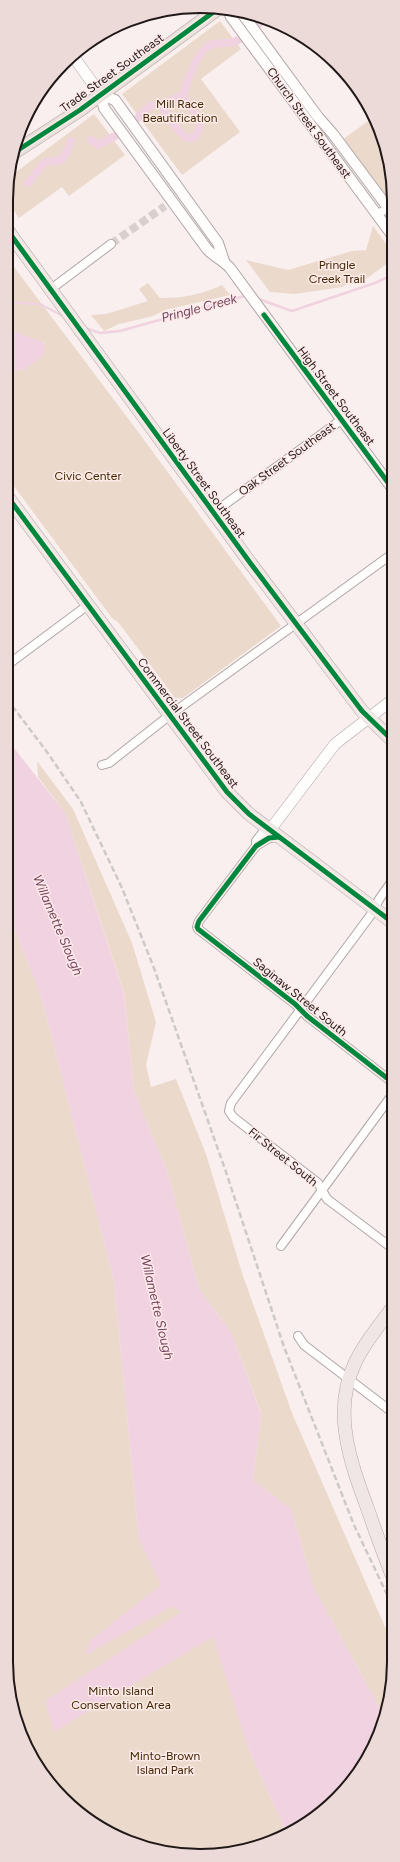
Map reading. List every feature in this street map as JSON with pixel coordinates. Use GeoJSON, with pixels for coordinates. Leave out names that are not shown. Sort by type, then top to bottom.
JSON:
{"type":"FeatureCollection","features":[{"type":"Feature","properties":{"kind":"highway","name":"Trade Street Southeast"},"geometry":{"type":"LineString","coordinates":[[20,149],[101,95],[212,13]]}},
{"type":"Feature","properties":{"kind":"main road","name":"High Street Southeast"},"geometry":{"type":"LineString","coordinates":[[76,60],[101,95]]}},
{"type":"Feature","properties":{"kind":"main road","name":"Liberty Street Southeast"},"geometry":{"type":"LineString","coordinates":[[13,238],[213,513],[369,718],[387,735]]}},
{"type":"Feature","properties":{"kind":"main road","name":"Commercial Street Southeast"},"geometry":{"type":"LineString","coordinates":[[13,504],[227,792],[241,808],[387,918]]}},
{"type":"Feature","properties":{"kind":"main road"},"geometry":{"type":"LineString","coordinates":[[275,834],[335,744],[387,704]]}},
{"type":"Feature","properties":{"kind":"main road"},"geometry":{"type":"LineString","coordinates":[[387,1315],[362,1350],[348,1380],[344,1415],[350,1455],[360,1489],[387,1562]]}},
{"type":"Feature","properties":{"kind":"street","name":"Church Street Southeast"},"geometry":{"type":"LineString","coordinates":[[231,16],[387,228]]}},
{"type":"Feature","properties":{"kind":"street","name":"Church Street Southeast"},"geometry":{"type":"LineString","coordinates":[[246,19],[318,117],[334,134],[387,204]]}},
{"type":"Feature","properties":{"kind":"street","name":"High Street Southeast"},"geometry":{"type":"LineString","coordinates":[[101,95],[104,108],[168,203],[207,249],[224,262],[234,274],[387,481]]}},
{"type":"Feature","properties":{"kind":"street","name":"High Street Southeast"},"geometry":{"type":"LineString","coordinates":[[101,95],[115,100],[218,243],[224,262]]}},
{"type":"Feature","properties":{"kind":"street"},"geometry":{"type":"LineString","coordinates":[[377,215],[387,211]]}},
{"type":"Feature","properties":{"kind":"street"},"geometry":{"type":"LineString","coordinates":[[48,285],[64,279],[111,244]]}},
{"type":"Feature","properties":{"kind":"street","name":"Oak Street Southeast"},"geometry":{"type":"LineString","coordinates":[[213,513],[341,420]]}},
{"type":"Feature","properties":{"kind":"street"},"geometry":{"type":"LineString","coordinates":[[102,765],[110,762],[170,715],[387,558]]}},
{"type":"Feature","properties":{"kind":"street"},"geometry":{"type":"LineString","coordinates":[[13,661],[88,605]]}},
{"type":"Feature","properties":{"kind":"street","name":"Saginaw Street South"},"geometry":{"type":"LineString","coordinates":[[275,834],[263,832],[256,841],[256,846],[199,921],[197,927],[200,932],[295,1004],[307,1016],[387,1078]]}},
{"type":"Feature","properties":{"kind":"street"},"geometry":{"type":"LineString","coordinates":[[301,1010],[387,888]]}},
{"type":"Feature","properties":{"kind":"street","name":"Fir Street South"},"geometry":{"type":"LineString","coordinates":[[301,1010],[231,1103],[229,1111],[232,1117],[318,1183],[327,1198],[387,1244]]}},
{"type":"Feature","properties":{"kind":"street"},"geometry":{"type":"LineString","coordinates":[[280,1246],[387,1102]]}},
{"type":"Feature","properties":{"kind":"street"},"geometry":{"type":"LineString","coordinates":[[298,1336],[304,1345],[387,1408]]}},
{"type":"Feature","properties":{"kind":"green space","name":"Mill Race Beautification"},"geometry":{"type":"Polygon","coordinates":[[[220,21],[241,49],[201,79],[240,132],[182,175],[122,94],[220,21]]]}},
{"type":"Feature","properties":{"kind":"green space","name":"Mill Race Beautification"},"geometry":{"type":"Polygon","coordinates":[[[94,114],[125,155],[69,196],[62,187],[19,218],[13,209],[13,188],[16,172],[94,114]]]}},
{"type":"Feature","properties":{"kind":"green space"},"geometry":{"type":"Polygon","coordinates":[[[369,120],[381,152],[387,188],[387,200],[342,140],[369,120]]]}},
{"type":"Feature","properties":{"kind":"green space","name":"Pringle Creek Trail"},"geometry":{"type":"Polygon","coordinates":[[[373,226],[387,245],[387,264],[362,282],[348,284],[342,287],[295,294],[270,292],[246,260],[288,270],[352,251],[366,250],[373,226]]]}},
{"type":"Feature","properties":{"kind":"green space","name":"Civic Center"},"geometry":{"type":"Polygon","coordinates":[[[13,266],[139,433],[281,626],[183,698],[175,698],[118,622],[112,618],[13,485],[13,374],[20,369],[24,370],[45,343],[16,332],[15,334],[15,332],[13,331],[13,266]]]}},
{"type":"Feature","properties":{"kind":"green space"},"geometry":{"type":"Polygon","coordinates":[[[148,283],[160,298],[192,295],[222,285],[230,295],[165,310],[153,316],[119,324],[104,331],[91,315],[106,314],[148,301],[139,289],[148,283]]]}},
{"type":"Feature","properties":{"kind":"green space"},"geometry":{"type":"Polygon","coordinates":[[[37,761],[73,809],[132,943],[156,1022],[146,1065],[151,1087],[176,1079],[206,1154],[242,1273],[292,1413],[387,1631],[387,1674],[381,1710],[314,1588],[291,1509],[253,1480],[261,1413],[232,1334],[199,1289],[167,1171],[134,1091],[124,993],[65,813],[38,777],[37,761]]]}},
{"type":"Feature","properties":{"kind":"green space","name":"Minto-Brown Island Park"},"geometry":{"type":"Polygon","coordinates":[[[13,924],[42,999],[114,1281],[139,1540],[214,1637],[249,1750],[285,1829],[248,1843],[212,1849],[188,1849],[152,1843],[128,1835],[106,1824],[77,1803],[59,1785],[32,1745],[19,1710],[13,1674],[13,924]]]}},
{"type":"Feature","properties":{"kind":"water"},"geometry":{"type":"Polygon","coordinates":[[[13,330],[15,331],[15,334],[16,332],[43,342],[45,345],[43,356],[24,370],[20,369],[13,374],[13,330]]]}},
{"type":"Feature","properties":{"kind":"water","name":"Willamette Slough"},"geometry":{"type":"Polygon","coordinates":[[[13,747],[65,813],[124,994],[134,1091],[167,1171],[199,1289],[232,1334],[261,1414],[253,1480],[291,1509],[314,1588],[381,1710],[368,1745],[341,1785],[323,1803],[285,1829],[249,1750],[213,1637],[54,1732],[45,1701],[181,1612],[173,1606],[84,1656],[92,1639],[161,1585],[139,1540],[114,1281],[42,999],[13,924],[13,747]]]}},
{"type":"Feature","properties":{"kind":"waterway"},"geometry":{"type":"LineString","coordinates":[[257,26],[260,23]]}},
{"type":"Feature","properties":{"kind":"waterway"},"geometry":{"type":"LineString","coordinates":[[136,120],[150,106],[157,104],[161,105],[177,129],[188,138],[193,138],[198,132],[199,123],[183,95],[194,65],[208,46],[213,44],[231,43],[240,39]]}},
{"type":"Feature","properties":{"kind":"waterway"},"geometry":{"type":"LineString","coordinates":[[161,105],[183,95]]}},
{"type":"Feature","properties":{"kind":"waterway"},"geometry":{"type":"LineString","coordinates":[[91,140],[98,145],[115,136]]}},
{"type":"Feature","properties":{"kind":"waterway"},"geometry":{"type":"LineString","coordinates":[[28,183],[45,162],[61,160],[67,152],[71,141]]}},
{"type":"Feature","properties":{"kind":"waterway","name":"Pringle Creek"},"geometry":{"type":"LineString","coordinates":[[256,298],[292,311],[375,283],[387,277]]}},
{"type":"Feature","properties":{"kind":"waterway","name":"Pringle Creek"},"geometry":{"type":"LineString","coordinates":[[85,328],[100,333],[120,331],[248,295]]}},
{"type":"Feature","properties":{"kind":"waterway","name":"Pringle Creek"},"geometry":{"type":"LineString","coordinates":[[13,302],[40,304],[63,316]]}},
{"type":"Feature","properties":{"kind":"tunnel"},"geometry":{"type":"LineString","coordinates":[[111,244],[165,206]]}},
{"type":"Feature","properties":{"kind":"railway"},"geometry":{"type":"LineString","coordinates":[[13,707],[47,752],[81,802],[122,888],[154,968],[226,1172],[284,1347],[354,1525],[387,1594]]}},
{"type":"Feature","properties":{"kind":"cycle path"},"geometry":{"type":"LineString","coordinates":[[20,149],[80,110],[212,13]]}},
{"type":"Feature","properties":{"kind":"cycle path"},"geometry":{"type":"LineString","coordinates":[[13,238],[251,564],[362,711],[387,735]]}},
{"type":"Feature","properties":{"kind":"cycle path"},"geometry":{"type":"LineString","coordinates":[[264,315],[387,481]]}},
{"type":"Feature","properties":{"kind":"cycle path"},"geometry":{"type":"LineString","coordinates":[[13,504],[227,792],[249,814],[387,918]]}},
{"type":"Feature","properties":{"kind":"cycle path"},"geometry":{"type":"LineString","coordinates":[[279,837],[269,838],[256,846],[199,921],[197,927],[387,1078]]}},
{"type":"Feature","properties":{"kind":"park label","name":"Minto Island Conservation Area"},"geometry":{"type":"Point","coordinates":[121,1698]}}]}
